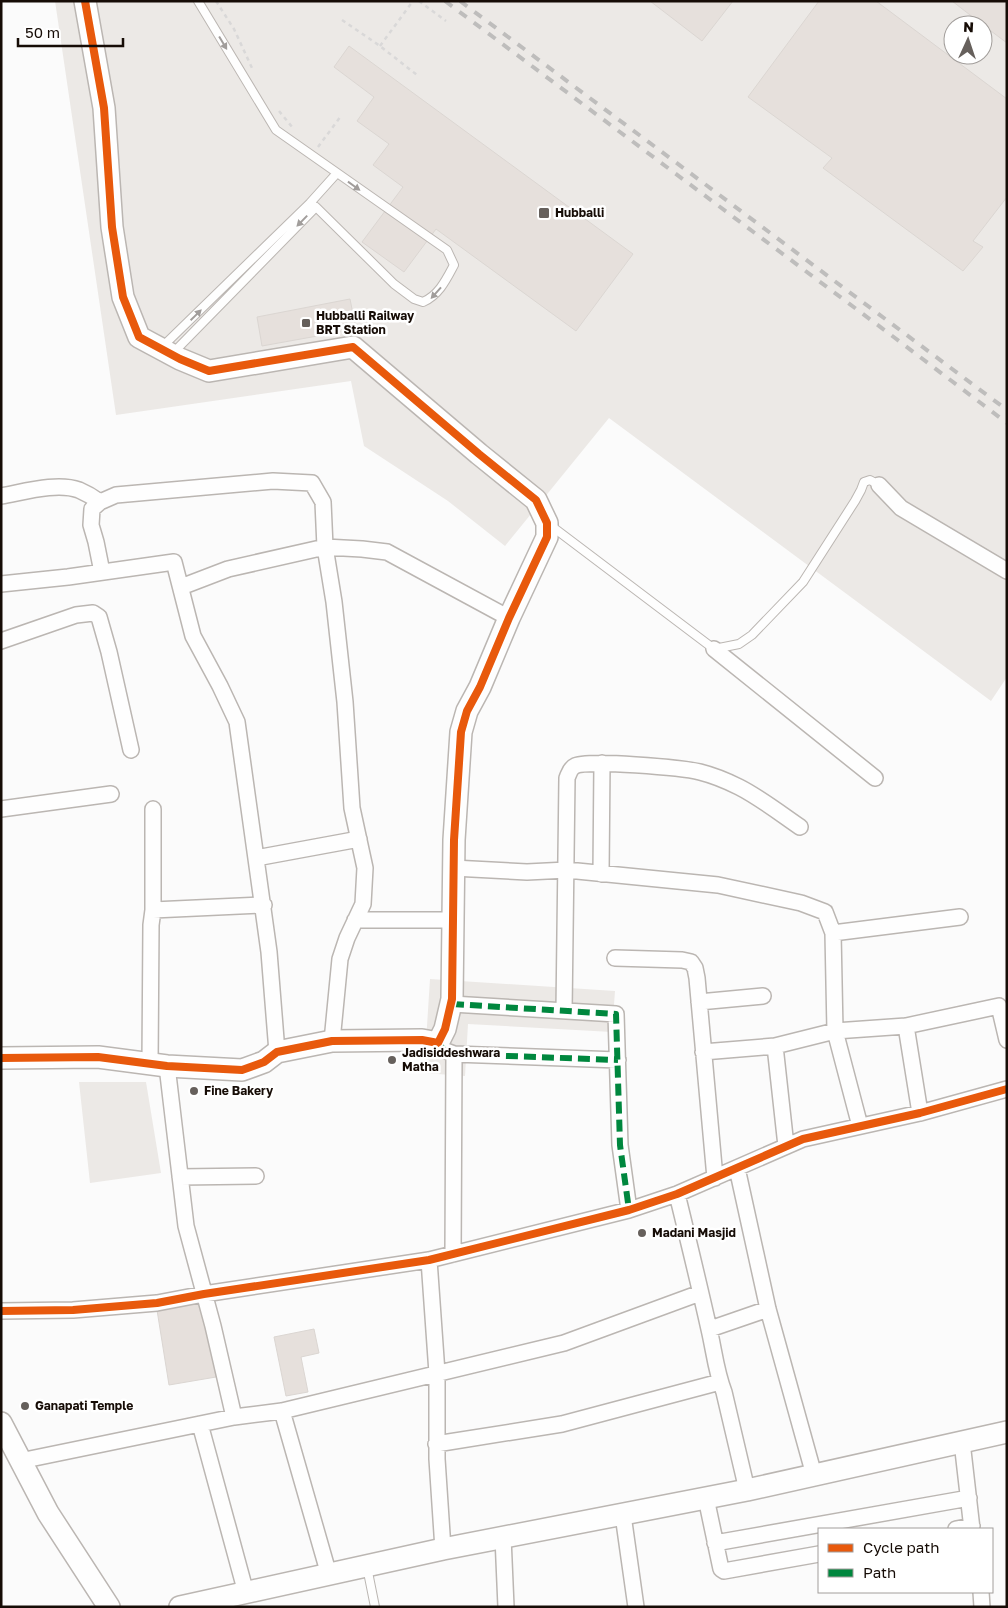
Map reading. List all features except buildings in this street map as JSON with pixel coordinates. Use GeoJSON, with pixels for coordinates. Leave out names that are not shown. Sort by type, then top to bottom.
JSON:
{"type":"FeatureCollection","features":[{"type":"Feature","properties":{"kind":"street"},"geometry":{"type":"LineString","coordinates":[[85,1],[104,108],[112,227],[124,297],[139,337],[180,359],[209,371],[353,347],[536,500],[547,523],[547,537],[509,618],[480,688],[467,711],[461,732],[453,868],[452,1004],[445,1030],[452,1254]]}},
{"type":"Feature","properties":{"kind":"street"},"geometry":{"type":"LineString","coordinates":[[102,572],[91,525],[92,509],[100,502],[116,495],[273,481],[312,483],[322,502],[325,547],[334,602],[345,702],[352,808],[365,868],[363,904],[346,938],[340,959],[332,1041]]}},
{"type":"Feature","properties":{"kind":"street"},"geometry":{"type":"LineString","coordinates":[[879,485],[901,508],[1007,571]]}},
{"type":"Feature","properties":{"kind":"street"},"geometry":{"type":"LineString","coordinates":[[1,496],[51,488],[64,488],[78,490],[100,502]]}},
{"type":"Feature","properties":{"kind":"street"},"geometry":{"type":"LineString","coordinates":[[181,587],[228,568],[325,547],[362,549],[387,552],[509,618]]}},
{"type":"Feature","properties":{"kind":"street"},"geometry":{"type":"LineString","coordinates":[[1,584],[174,562],[193,636],[237,722],[270,952],[277,1052]]}},
{"type":"Feature","properties":{"kind":"street"},"geometry":{"type":"LineString","coordinates":[[1,641],[76,615],[93,614],[99,617],[109,652],[131,750]]}},
{"type":"Feature","properties":{"kind":"street"},"geometry":{"type":"LineString","coordinates":[[714,649],[875,778]]}},
{"type":"Feature","properties":{"kind":"street"},"geometry":{"type":"LineString","coordinates":[[564,1011],[567,789],[569,771],[574,766],[602,764],[700,772],[740,788],[800,827]]}},
{"type":"Feature","properties":{"kind":"street"},"geometry":{"type":"LineString","coordinates":[[601,874],[602,764]]}},
{"type":"Feature","properties":{"kind":"street"},"geometry":{"type":"LineString","coordinates":[[1,808],[111,794]]}},
{"type":"Feature","properties":{"kind":"street"},"geometry":{"type":"LineString","coordinates":[[153,809],[153,910],[151,925],[158,1065],[180,1177],[186,1226],[213,1326],[234,1417]]}},
{"type":"Feature","properties":{"kind":"street"},"geometry":{"type":"LineString","coordinates":[[256,858],[358,839]]}},
{"type":"Feature","properties":{"kind":"street"},"geometry":{"type":"LineString","coordinates":[[453,868],[527,872],[567,870],[718,885],[801,902],[825,912],[833,933],[836,1031],[860,1126]]}},
{"type":"Feature","properties":{"kind":"street"},"geometry":{"type":"LineString","coordinates":[[153,910],[264,905]]}},
{"type":"Feature","properties":{"kind":"street"},"geometry":{"type":"LineString","coordinates":[[833,933],[960,917]]}},
{"type":"Feature","properties":{"kind":"street"},"geometry":{"type":"LineString","coordinates":[[355,920],[453,920]]}},
{"type":"Feature","properties":{"kind":"street"},"geometry":{"type":"LineString","coordinates":[[615,958],[682,960],[691,962],[695,968],[714,1178]]}},
{"type":"Feature","properties":{"kind":"street"},"geometry":{"type":"LineString","coordinates":[[699,1002],[762,996]]}},
{"type":"Feature","properties":{"kind":"street"},"geometry":{"type":"LineString","coordinates":[[452,1004],[616,1014],[620,1145],[629,1210]]}},
{"type":"Feature","properties":{"kind":"street"},"geometry":{"type":"LineString","coordinates":[[703,1052],[775,1046],[836,1031],[906,1026],[1003,1005],[1007,1040]]}},
{"type":"Feature","properties":{"kind":"street"},"geometry":{"type":"LineString","coordinates":[[906,1026],[920,1113]]}},
{"type":"Feature","properties":{"kind":"street"},"geometry":{"type":"LineString","coordinates":[[1,1058],[98,1057],[158,1065],[242,1070],[264,1062],[277,1052],[332,1041],[422,1040],[446,1048],[618,1060]]}},
{"type":"Feature","properties":{"kind":"street"},"geometry":{"type":"LineString","coordinates":[[775,1046],[786,1146]]}},
{"type":"Feature","properties":{"kind":"street"},"geometry":{"type":"LineString","coordinates":[[1,1311],[73,1310],[157,1303],[204,1294],[429,1260],[629,1210],[678,1194],[803,1139],[920,1113],[1007,1089]]}},
{"type":"Feature","properties":{"kind":"street"},"geometry":{"type":"LineString","coordinates":[[737,1168],[768,1309],[814,1475]]}},
{"type":"Feature","properties":{"kind":"street"},"geometry":{"type":"LineString","coordinates":[[180,1177],[256,1176]]}},
{"type":"Feature","properties":{"kind":"street"},"geometry":{"type":"LineString","coordinates":[[678,1194],[710,1329],[720,1382],[747,1490]]}},
{"type":"Feature","properties":{"kind":"street"},"geometry":{"type":"LineString","coordinates":[[429,1260],[436,1373],[436,1444],[443,1549]]}},
{"type":"Feature","properties":{"kind":"street"},"geometry":{"type":"LineString","coordinates":[[11,1450],[200,1424],[282,1410],[564,1343],[700,1293]]}},
{"type":"Feature","properties":{"kind":"street"},"geometry":{"type":"LineString","coordinates":[[710,1329],[768,1309]]}},
{"type":"Feature","properties":{"kind":"street"},"geometry":{"type":"LineString","coordinates":[[436,1444],[562,1424],[720,1382]]}},
{"type":"Feature","properties":{"kind":"street"},"geometry":{"type":"LineString","coordinates":[[282,1410],[329,1575]]}},
{"type":"Feature","properties":{"kind":"street"},"geometry":{"type":"LineString","coordinates":[[1,1423],[11,1450],[48,1513],[109,1607]]}},
{"type":"Feature","properties":{"kind":"street"},"geometry":{"type":"LineString","coordinates":[[200,1424],[246,1593]]}},
{"type":"Feature","properties":{"kind":"street"},"geometry":{"type":"LineString","coordinates":[[180,1607],[443,1549],[747,1490],[1007,1432]]}},
{"type":"Feature","properties":{"kind":"street"},"geometry":{"type":"LineString","coordinates":[[962,1442],[972,1528]]}},
{"type":"Feature","properties":{"kind":"street"},"geometry":{"type":"LineString","coordinates":[[706,1498],[720,1569],[724,1570],[818,1554]]}},
{"type":"Feature","properties":{"kind":"street"},"geometry":{"type":"LineString","coordinates":[[715,1543],[969,1498]]}},
{"type":"Feature","properties":{"kind":"street"},"geometry":{"type":"LineString","coordinates":[[622,1515],[636,1607]]}},
{"type":"Feature","properties":{"kind":"street"},"geometry":{"type":"LineString","coordinates":[[503,1538],[506,1607]]}},
{"type":"Feature","properties":{"kind":"street"},"geometry":{"type":"LineString","coordinates":[[981,1593],[982,1607]]}},
{"type":"Feature","properties":{"kind":"lane"},"geometry":{"type":"LineString","coordinates":[[166,352],[316,207],[394,284],[414,299],[423,302],[432,298],[444,283],[454,265],[447,250],[276,130],[198,1]]}},
{"type":"Feature","properties":{"kind":"lane"},"geometry":{"type":"LineString","coordinates":[[166,352],[337,173]]}},
{"type":"Feature","properties":{"kind":"lane"},"geometry":{"type":"LineString","coordinates":[[547,523],[714,649],[739,644],[752,636],[803,582],[855,502],[864,482],[870,480],[879,485]]}},
{"type":"Feature","properties":{"kind":"lane"},"geometry":{"type":"LineString","coordinates":[[366,1566],[375,1607]]}},
{"type":"Feature","properties":{"kind":"path"},"geometry":{"type":"LineString","coordinates":[[216,1],[234,29],[253,68]]}},
{"type":"Feature","properties":{"kind":"path"},"geometry":{"type":"LineString","coordinates":[[380,46],[413,1]]}},
{"type":"Feature","properties":{"kind":"path"},"geometry":{"type":"LineString","coordinates":[[419,1],[446,21]]}},
{"type":"Feature","properties":{"kind":"path"},"geometry":{"type":"LineString","coordinates":[[342,20],[380,46],[417,75]]}},
{"type":"Feature","properties":{"kind":"path"},"geometry":{"type":"LineString","coordinates":[[275,105],[297,132]]}},
{"type":"Feature","properties":{"kind":"path"},"geometry":{"type":"LineString","coordinates":[[326,152],[318,146],[341,116]]}},
{"type":"Feature","properties":{"kind":"shaded area"},"geometry":{"type":"Polygon","coordinates":[[[55,1],[1007,1],[1007,677],[991,701],[609,418],[505,546],[448,501],[364,446],[351,381],[116,415],[55,1]]]}},
{"type":"Feature","properties":{"kind":"shaded area"},"geometry":{"type":"Polygon","coordinates":[[[430,979],[615,991],[612,1032],[468,1024],[465,1076],[424,1073],[430,979]]]}},
{"type":"Feature","properties":{"kind":"shaded area"},"geometry":{"type":"Polygon","coordinates":[[[79,1082],[146,1082],[161,1173],[90,1183],[79,1082]]]}},
{"type":"Feature","properties":{"kind":"railway"},"geometry":{"type":"LineString","coordinates":[[445,1],[1007,423]]}},
{"type":"Feature","properties":{"kind":"railway"},"geometry":{"type":"LineString","coordinates":[[460,1],[1007,410]]}},
{"type":"Feature","properties":{"kind":"marked path"},"geometry":{"type":"LineString","coordinates":[[452,1004],[616,1014],[620,1145],[629,1210]]}},
{"type":"Feature","properties":{"kind":"marked path"},"geometry":{"type":"LineString","coordinates":[[438,1043],[444,1050],[454,1054],[618,1060]]}},
{"type":"Feature","properties":{"kind":"cycle path"},"geometry":{"type":"LineString","coordinates":[[1,1058],[98,1057],[167,1066],[242,1070],[264,1062],[277,1052],[332,1041],[422,1040],[438,1043],[445,1029],[452,999],[454,840],[461,732],[467,711],[480,687],[509,618],[547,537],[547,523],[536,500],[353,347],[209,371],[180,359],[139,337],[123,297],[112,227],[104,108],[85,1]]}},
{"type":"Feature","properties":{"kind":"cycle path"},"geometry":{"type":"LineString","coordinates":[[1,1311],[73,1310],[157,1303],[204,1294],[429,1260],[629,1210],[677,1194],[803,1139],[920,1113],[1007,1089]]}},
{"type":"Feature","properties":{"kind":"place","name":"Hubballi"},"geometry":{"type":"Point","coordinates":[544,213]}},
{"type":"Feature","properties":{"kind":"place","name":"Hubballi Railway BRT Station"},"geometry":{"type":"Point","coordinates":[306,323]}},
{"type":"Feature","properties":{"kind":"place","name":"Jadisiddeshwara Matha"},"geometry":{"type":"Point","coordinates":[392,1060]}},
{"type":"Feature","properties":{"kind":"place","name":"Fine Bakery"},"geometry":{"type":"Point","coordinates":[194,1091]}},
{"type":"Feature","properties":{"kind":"place","name":"Madani Masjid"},"geometry":{"type":"Point","coordinates":[642,1233]}},
{"type":"Feature","properties":{"kind":"place","name":"Ganapati Temple"},"geometry":{"type":"Point","coordinates":[25,1406]}}]}
